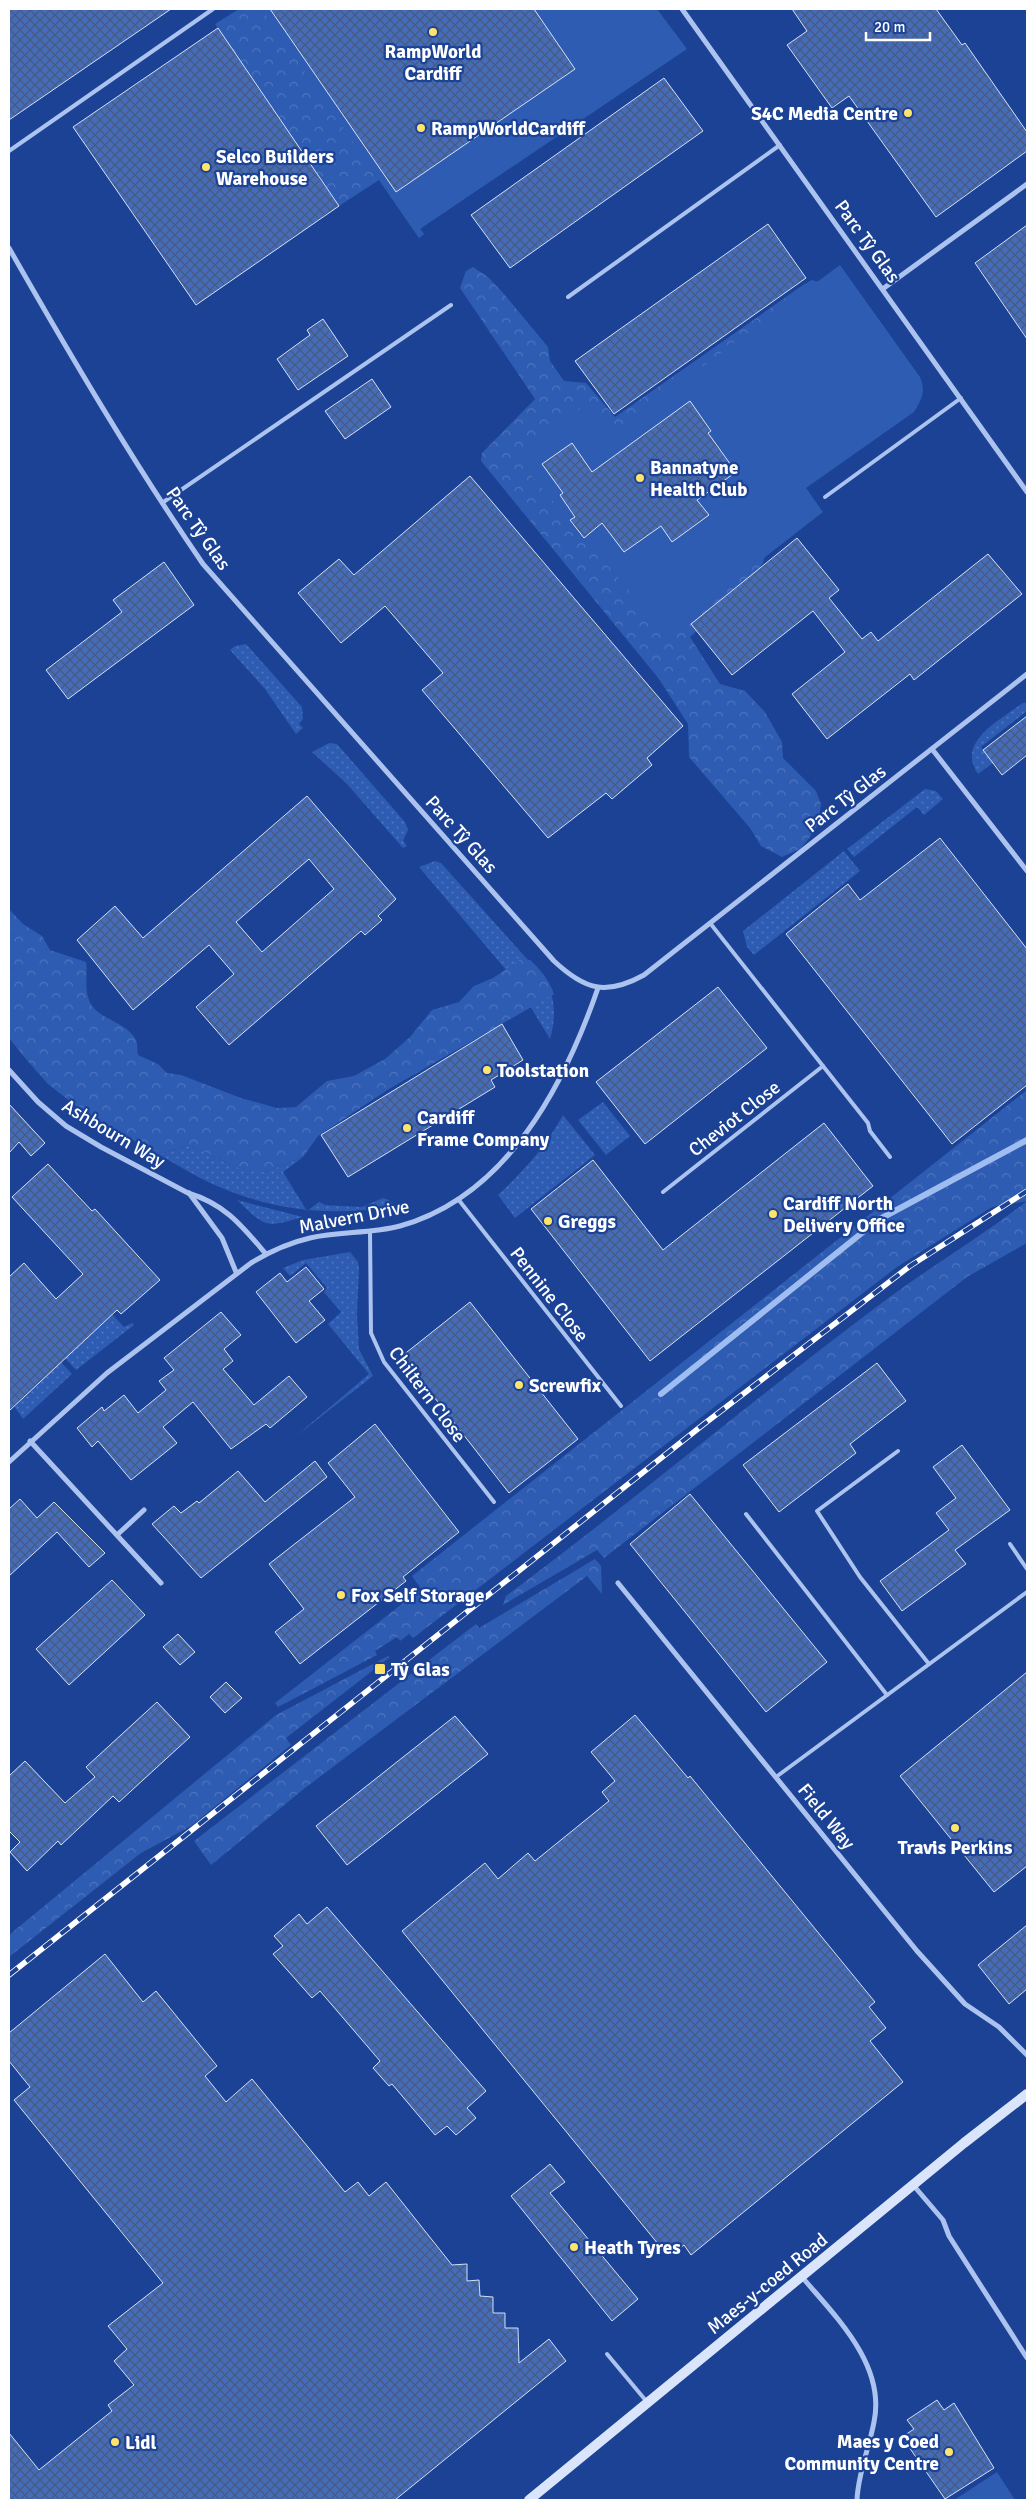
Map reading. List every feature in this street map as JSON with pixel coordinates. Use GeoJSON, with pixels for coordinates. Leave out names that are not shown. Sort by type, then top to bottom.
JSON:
{"type":"FeatureCollection","features":[{"type":"Feature","properties":{"kind":"street","name":"Parc Tŷ Glas"},"geometry":{"type":"LineString","coordinates":[[682,9],[884,288],[1027,492]]}},
{"type":"Feature","properties":{"kind":"street"},"geometry":{"type":"LineString","coordinates":[[884,288],[1027,184]]}},
{"type":"Feature","properties":{"kind":"street","name":"Parc Tŷ Glas"},"geometry":{"type":"LineString","coordinates":[[9,248],[162,504],[218,582],[554,961],[572,977],[598,988],[618,986],[644,975],[1027,674]]}},
{"type":"Feature","properties":{"kind":"street"},"geometry":{"type":"LineString","coordinates":[[932,749],[1027,871]]}},
{"type":"Feature","properties":{"kind":"street","name":"Malvern Drive"},"geometry":{"type":"LineString","coordinates":[[9,1462],[106,1373],[236,1272],[266,1254],[311,1238],[370,1232],[413,1222],[458,1199],[496,1170],[525,1135],[573,1051],[598,988]]}},
{"type":"Feature","properties":{"kind":"street","name":"Ashbourn Way"},"geometry":{"type":"LineString","coordinates":[[9,1070],[38,1102],[66,1126],[101,1147],[188,1193],[207,1198],[222,1207],[266,1254]]}},
{"type":"Feature","properties":{"kind":"street","name":"Ashbourn Way"},"geometry":{"type":"LineString","coordinates":[[188,1193],[222,1238],[236,1272]]}},
{"type":"Feature","properties":{"kind":"street"},"geometry":{"type":"LineString","coordinates":[[30,1441],[161,1583]]}},
{"type":"Feature","properties":{"kind":"street"},"geometry":{"type":"LineString","coordinates":[[117,1535],[144,1510]]}},
{"type":"Feature","properties":{"kind":"street","name":"Field Way"},"geometry":{"type":"LineString","coordinates":[[618,1582],[940,1976],[965,2004],[999,2027],[1027,2055]]}},
{"type":"Feature","properties":{"kind":"street","name":"Maes-y-coed Road"},"geometry":{"type":"LineString","coordinates":[[529,2500],[1027,2094]]}},
{"type":"Feature","properties":{"kind":"street"},"geometry":{"type":"LineString","coordinates":[[914,2186],[943,2220],[949,2236],[1027,2358]]}},
{"type":"Feature","properties":{"kind":"street"},"geometry":{"type":"LineString","coordinates":[[802,2277],[862,2354],[874,2387],[875,2421],[862,2467],[857,2500]]}},
{"type":"Feature","properties":{"kind":"lane"},"geometry":{"type":"LineString","coordinates":[[9,151],[213,9]]}},
{"type":"Feature","properties":{"kind":"lane"},"geometry":{"type":"LineString","coordinates":[[568,297],[780,145]]}},
{"type":"Feature","properties":{"kind":"lane"},"geometry":{"type":"LineString","coordinates":[[162,504],[451,305]]}},
{"type":"Feature","properties":{"kind":"lane"},"geometry":{"type":"LineString","coordinates":[[825,497],[961,398]]}},
{"type":"Feature","properties":{"kind":"lane"},"geometry":{"type":"LineString","coordinates":[[710,923],[868,1123],[870,1131],[890,1157]]}},
{"type":"Feature","properties":{"kind":"lane","name":"Cheviot Close"},"geometry":{"type":"LineString","coordinates":[[663,1192],[823,1066]]}},
{"type":"Feature","properties":{"kind":"lane","name":"Pennine Close"},"geometry":{"type":"LineString","coordinates":[[458,1199],[621,1406]]}},
{"type":"Feature","properties":{"kind":"lane","name":"Chiltern Close"},"geometry":{"type":"LineString","coordinates":[[370,1232],[371,1333],[376,1348],[393,1374],[494,1502]]}},
{"type":"Feature","properties":{"kind":"lane"},"geometry":{"type":"LineString","coordinates":[[898,1451],[818,1511],[860,1577],[930,1664]]}},
{"type":"Feature","properties":{"kind":"lane"},"geometry":{"type":"LineString","coordinates":[[746,1514],[887,1696]]}},
{"type":"Feature","properties":{"kind":"lane"},"geometry":{"type":"LineString","coordinates":[[1010,1544],[1027,1569]]}},
{"type":"Feature","properties":{"kind":"lane"},"geometry":{"type":"LineString","coordinates":[[776,1777],[1027,1592]]}},
{"type":"Feature","properties":{"kind":"lane"},"geometry":{"type":"LineString","coordinates":[[607,2354],[648,2404]]}},
{"type":"Feature","properties":{"kind":"green space"},"geometry":{"type":"Polygon","coordinates":[[[239,9],[270,9],[422,227],[420,229],[424,234],[419,238],[379,180],[339,206],[215,24],[239,9]]]}},
{"type":"Feature","properties":{"kind":"green space","name":"RampWorldCardiff"},"geometry":{"type":"Polygon","coordinates":[[[262,9],[657,9],[687,49],[420,229],[424,234],[419,238],[262,9]]]}},
{"type":"Feature","properties":{"kind":"green space"},"geometry":{"type":"Polygon","coordinates":[[[840,265],[920,377],[923,391],[919,403],[914,412],[806,488],[823,512],[666,634],[514,455],[587,404],[611,434],[840,265]]]}},
{"type":"Feature","properties":{"kind":"green space"},"geometry":{"type":"Polygon","coordinates":[[[473,267],[488,277],[504,294],[548,347],[550,361],[564,381],[586,383],[615,417],[803,285],[812,280],[825,284],[763,563],[752,579],[690,637],[720,684],[745,691],[765,712],[782,742],[783,758],[816,791],[821,804],[818,824],[800,849],[782,857],[761,846],[750,828],[689,757],[688,724],[659,679],[481,461],[482,453],[535,399],[460,288],[466,271],[473,267]]]}},
{"type":"Feature","properties":{"kind":"green space"},"geometry":{"type":"Polygon","coordinates":[[[246,644],[302,707],[303,719],[299,724],[303,728],[296,734],[265,689],[230,650],[235,646],[246,644]]]}},
{"type":"Feature","properties":{"kind":"green space"},"geometry":{"type":"Polygon","coordinates":[[[1027,702],[1027,711],[981,747],[993,763],[978,774],[973,763],[972,752],[976,742],[992,725],[1021,704],[1027,702]]]}},
{"type":"Feature","properties":{"kind":"green space"},"geometry":{"type":"Polygon","coordinates":[[[329,743],[337,744],[405,822],[408,830],[403,841],[407,846],[403,848],[347,784],[312,752],[329,743]]]}},
{"type":"Feature","properties":{"kind":"green space"},"geometry":{"type":"Polygon","coordinates":[[[925,789],[936,791],[943,799],[924,815],[917,807],[854,857],[847,849],[925,789]]]}},
{"type":"Feature","properties":{"kind":"green space"},"geometry":{"type":"Polygon","coordinates":[[[844,851],[860,871],[754,955],[747,947],[743,931],[844,851]]]}},
{"type":"Feature","properties":{"kind":"green space"},"geometry":{"type":"Polygon","coordinates":[[[435,861],[441,863],[545,979],[549,986],[554,1009],[550,1039],[527,1001],[530,998],[419,867],[435,861]]]}},
{"type":"Feature","properties":{"kind":"green space"},"geometry":{"type":"Polygon","coordinates":[[[9,909],[23,924],[42,936],[50,950],[86,962],[89,1000],[98,1012],[132,1034],[137,1042],[138,1055],[158,1064],[167,1073],[181,1075],[241,1098],[277,1108],[296,1107],[327,1081],[354,1076],[385,1059],[410,1037],[432,1010],[459,1002],[474,986],[493,978],[521,959],[530,960],[538,968],[554,994],[389,1089],[318,1136],[303,1157],[266,1172],[255,1171],[236,1167],[190,1145],[163,1153],[149,1149],[85,1113],[48,1084],[9,1038],[9,909]]]}},
{"type":"Feature","properties":{"kind":"green space"},"geometry":{"type":"Polygon","coordinates":[[[1027,1090],[1027,1201],[992,1207],[897,1267],[413,1638],[409,1634],[400,1641],[397,1637],[375,1651],[377,1655],[278,1707],[275,1703],[421,1589],[412,1576],[1027,1090]]]}},
{"type":"Feature","properties":{"kind":"green space"},"geometry":{"type":"Polygon","coordinates":[[[603,1102],[630,1136],[606,1155],[578,1120],[603,1102]]]}},
{"type":"Feature","properties":{"kind":"green space"},"geometry":{"type":"Polygon","coordinates":[[[563,1115],[595,1155],[515,1218],[498,1195],[534,1158],[563,1115]]]}},
{"type":"Feature","properties":{"kind":"green space"},"geometry":{"type":"Polygon","coordinates":[[[190,1145],[236,1167],[266,1172],[303,1157],[283,1172],[306,1210],[260,1201],[217,1186],[149,1149],[163,1153],[190,1145]]]}},
{"type":"Feature","properties":{"kind":"green space"},"geometry":{"type":"Polygon","coordinates":[[[383,1198],[389,1200],[394,1206],[349,1211],[309,1210],[319,1202],[325,1205],[362,1207],[383,1198]]]}},
{"type":"Feature","properties":{"kind":"green space"},"geometry":{"type":"Polygon","coordinates":[[[237,1200],[303,1217],[281,1223],[267,1223],[254,1216],[237,1200]]]}},
{"type":"Feature","properties":{"kind":"green space"},"geometry":{"type":"Polygon","coordinates":[[[1027,1201],[1027,1243],[967,1277],[604,1558],[597,1550],[503,1605],[506,1596],[602,1523],[839,1335],[904,1286],[1027,1201]]]}},
{"type":"Feature","properties":{"kind":"green space"},"geometry":{"type":"Polygon","coordinates":[[[350,1252],[358,1262],[359,1268],[357,1314],[359,1349],[373,1376],[296,1436],[369,1374],[328,1324],[341,1312],[324,1292],[327,1288],[306,1263],[290,1276],[283,1268],[303,1260],[350,1252]]]}},
{"type":"Feature","properties":{"kind":"green space"},"geometry":{"type":"Polygon","coordinates":[[[112,1314],[124,1327],[132,1323],[134,1325],[76,1370],[64,1357],[112,1314]]]}},
{"type":"Feature","properties":{"kind":"green space"},"geometry":{"type":"Polygon","coordinates":[[[60,1361],[72,1374],[23,1419],[14,1406],[60,1361]]]}},
{"type":"Feature","properties":{"kind":"green space"},"geometry":{"type":"Polygon","coordinates":[[[595,1559],[601,1566],[602,1594],[587,1576],[305,1788],[211,1865],[194,1841],[476,1624],[479,1628],[595,1559]]]}},
{"type":"Feature","properties":{"kind":"green space"},"geometry":{"type":"Polygon","coordinates":[[[388,1656],[390,1657],[286,1738],[291,1745],[191,1826],[141,1853],[9,1957],[9,1935],[276,1715],[388,1656]]]}},
{"type":"Feature","properties":{"kind":"green space"},"geometry":{"type":"Polygon","coordinates":[[[997,2472],[1015,2500],[954,2500],[997,2472]]]}},
{"type":"Feature","properties":{"kind":"building"},"geometry":{"type":"Polygon","coordinates":[[[9,9],[171,9],[9,120],[9,9]]]}},
{"type":"Feature","properties":{"kind":"building","name":"RampWorldCardiff"},"geometry":{"type":"Polygon","coordinates":[[[270,9],[534,9],[575,69],[396,192],[270,9]]]}},
{"type":"Feature","properties":{"kind":"building","name":"S4C Media Centre"},"geometry":{"type":"Polygon","coordinates":[[[792,9],[936,9],[962,45],[965,43],[1027,132],[1027,151],[936,217],[849,96],[832,108],[787,45],[807,31],[792,9]]]}},
{"type":"Feature","properties":{"kind":"building","name":"Selco Builders Warehouse"},"geometry":{"type":"Polygon","coordinates":[[[218,28],[339,206],[196,305],[73,127],[218,28]]]}},
{"type":"Feature","properties":{"kind":"building"},"geometry":{"type":"Polygon","coordinates":[[[664,78],[703,131],[510,268],[471,215],[664,78]]]}},
{"type":"Feature","properties":{"kind":"building"},"geometry":{"type":"Polygon","coordinates":[[[768,224],[806,278],[614,414],[575,361],[768,224]]]}},
{"type":"Feature","properties":{"kind":"building"},"geometry":{"type":"Polygon","coordinates":[[[1027,225],[1027,339],[975,263],[1027,225]]]}},
{"type":"Feature","properties":{"kind":"building"},"geometry":{"type":"Polygon","coordinates":[[[323,319],[348,356],[298,390],[277,359],[310,335],[307,330],[323,319]]]}},
{"type":"Feature","properties":{"kind":"building"},"geometry":{"type":"Polygon","coordinates":[[[372,379],[391,407],[345,439],[325,411],[372,379]]]}},
{"type":"Feature","properties":{"kind":"building","name":"Bannatyne Health Club"},"geometry":{"type":"Polygon","coordinates":[[[690,401],[711,431],[708,433],[736,472],[697,500],[709,515],[672,542],[661,526],[624,552],[602,523],[584,538],[570,520],[575,517],[560,495],[563,493],[542,464],[572,443],[592,472],[690,401]]]}},
{"type":"Feature","properties":{"kind":"building"},"geometry":{"type":"Polygon","coordinates":[[[470,476],[683,726],[647,758],[652,765],[612,799],[606,793],[548,838],[422,690],[443,673],[385,606],[341,643],[298,593],[339,559],[354,575],[470,476]]]}},
{"type":"Feature","properties":{"kind":"building"},"geometry":{"type":"Polygon","coordinates":[[[797,538],[839,590],[829,598],[862,639],[871,632],[878,641],[988,554],[1022,594],[914,680],[910,674],[827,739],[792,694],[845,652],[813,611],[732,675],[691,624],[797,538]]]}},
{"type":"Feature","properties":{"kind":"building"},"geometry":{"type":"Polygon","coordinates":[[[164,562],[194,605],[68,699],[46,670],[122,612],[113,600],[164,562]]]}},
{"type":"Feature","properties":{"kind":"building"},"geometry":{"type":"Polygon","coordinates":[[[1027,716],[1027,755],[1002,775],[983,750],[1027,716]]]}},
{"type":"Feature","properties":{"kind":"building"},"geometry":{"type":"Polygon","coordinates":[[[307,796],[396,899],[378,916],[382,920],[365,935],[361,931],[229,1045],[196,1007],[234,974],[209,945],[133,1010],[77,940],[115,906],[143,938],[307,796]],[[309,859],[236,922],[262,952],[334,889],[309,859]]]}},
{"type":"Feature","properties":{"kind":"building"},"geometry":{"type":"Polygon","coordinates":[[[940,838],[1027,949],[1027,1085],[952,1144],[786,934],[848,884],[860,900],[940,838]]]}},
{"type":"Feature","properties":{"kind":"building"},"geometry":{"type":"Polygon","coordinates":[[[718,987],[767,1048],[645,1144],[596,1082],[718,987]]]}},
{"type":"Feature","properties":{"kind":"building"},"geometry":{"type":"Polygon","coordinates":[[[502,1024],[523,1060],[491,1080],[495,1087],[348,1177],[321,1135],[502,1024]]]}},
{"type":"Feature","properties":{"kind":"building"},"geometry":{"type":"Polygon","coordinates":[[[9,1104],[45,1143],[31,1156],[19,1142],[9,1153],[9,1104]]]}},
{"type":"Feature","properties":{"kind":"building"},"geometry":{"type":"Polygon","coordinates":[[[824,1123],[873,1186],[650,1361],[531,1209],[593,1160],[663,1250],[824,1123]]]}},
{"type":"Feature","properties":{"kind":"building"},"geometry":{"type":"Polygon","coordinates":[[[48,1164],[92,1211],[95,1209],[160,1280],[121,1314],[117,1310],[9,1411],[9,1277],[24,1263],[56,1299],[83,1274],[12,1197],[48,1164]]]}},
{"type":"Feature","properties":{"kind":"building"},"geometry":{"type":"Polygon","coordinates":[[[306,1267],[324,1289],[309,1301],[325,1320],[296,1343],[256,1292],[280,1273],[287,1282],[306,1267]]]}},
{"type":"Feature","properties":{"kind":"building"},"geometry":{"type":"Polygon","coordinates":[[[470,1302],[578,1439],[509,1493],[402,1356],[470,1302]]]}},
{"type":"Feature","properties":{"kind":"building"},"geometry":{"type":"Polygon","coordinates":[[[221,1312],[241,1335],[224,1349],[233,1361],[223,1369],[254,1405],[289,1376],[307,1397],[270,1428],[266,1424],[231,1449],[193,1402],[163,1427],[177,1443],[131,1480],[98,1441],[92,1447],[77,1428],[102,1407],[104,1411],[124,1395],[138,1413],[166,1390],[159,1381],[174,1370],[164,1358],[221,1312]]]}},
{"type":"Feature","properties":{"kind":"building"},"geometry":{"type":"Polygon","coordinates":[[[877,1363],[906,1401],[850,1444],[856,1453],[779,1512],[743,1465],[877,1363]]]}},
{"type":"Feature","properties":{"kind":"building"},"geometry":{"type":"Polygon","coordinates":[[[375,1424],[459,1532],[403,1577],[406,1581],[300,1664],[275,1632],[304,1609],[269,1564],[355,1497],[328,1463],[375,1424]]]}},
{"type":"Feature","properties":{"kind":"building"},"geometry":{"type":"Polygon","coordinates":[[[962,1445],[1010,1510],[955,1550],[966,1564],[902,1611],[880,1581],[949,1530],[936,1513],[956,1498],[933,1467],[962,1445]]]}},
{"type":"Feature","properties":{"kind":"building"},"geometry":{"type":"Polygon","coordinates":[[[315,1461],[327,1477],[201,1578],[152,1524],[174,1506],[181,1513],[197,1501],[199,1503],[238,1471],[265,1502],[315,1461]]]}},
{"type":"Feature","properties":{"kind":"building"},"geometry":{"type":"Polygon","coordinates":[[[690,1494],[827,1662],[766,1712],[630,1544],[690,1494]]]}},
{"type":"Feature","properties":{"kind":"building"},"geometry":{"type":"Polygon","coordinates":[[[20,1499],[37,1518],[54,1502],[105,1553],[89,1567],[57,1532],[9,1576],[9,1509],[20,1499]]]}},
{"type":"Feature","properties":{"kind":"building"},"geometry":{"type":"Polygon","coordinates":[[[112,1580],[145,1615],[69,1685],[36,1649],[112,1580]]]}},
{"type":"Feature","properties":{"kind":"building"},"geometry":{"type":"Polygon","coordinates":[[[178,1634],[195,1652],[180,1665],[163,1647],[178,1634]]]}},
{"type":"Feature","properties":{"kind":"building"},"geometry":{"type":"Polygon","coordinates":[[[1027,1672],[1027,1866],[994,1892],[900,1776],[1027,1672]]]}},
{"type":"Feature","properties":{"kind":"building"},"geometry":{"type":"Polygon","coordinates":[[[226,1682],[242,1698],[225,1713],[210,1697],[226,1682]]]}},
{"type":"Feature","properties":{"kind":"building"},"geometry":{"type":"Polygon","coordinates":[[[157,1702],[190,1737],[119,1802],[113,1796],[61,1845],[58,1841],[27,1871],[10,1852],[20,1842],[9,1831],[9,1776],[25,1761],[65,1803],[95,1777],[86,1767],[157,1702]]]}},
{"type":"Feature","properties":{"kind":"building"},"geometry":{"type":"Polygon","coordinates":[[[635,1715],[688,1778],[690,1776],[875,2002],[869,2007],[886,2028],[870,2041],[903,2082],[691,2255],[684,2245],[671,2255],[666,2248],[663,2250],[402,1931],[485,1863],[498,1879],[528,1853],[535,1861],[609,1801],[602,1792],[615,1781],[591,1752],[635,1715]]]}},
{"type":"Feature","properties":{"kind":"building"},"geometry":{"type":"Polygon","coordinates":[[[455,1716],[488,1754],[347,1865],[316,1826],[455,1716]]]}},
{"type":"Feature","properties":{"kind":"building"},"geometry":{"type":"Polygon","coordinates":[[[327,1907],[486,2091],[467,2108],[476,2118],[456,2135],[447,2126],[435,2135],[392,2084],[389,2086],[373,2068],[380,2061],[320,1991],[312,1998],[273,1954],[283,1946],[274,1936],[299,1914],[307,1924],[327,1907]]]}},
{"type":"Feature","properties":{"kind":"building"},"geometry":{"type":"Polygon","coordinates":[[[1027,1925],[1027,1989],[1009,2004],[978,1965],[1027,1925]]]}},
{"type":"Feature","properties":{"kind":"building"},"geometry":{"type":"Polygon","coordinates":[[[105,1954],[143,2002],[156,1991],[217,2066],[205,2076],[226,2102],[252,2079],[345,2192],[358,2182],[369,2196],[386,2182],[452,2265],[467,2264],[467,2281],[479,2280],[480,2296],[493,2297],[493,2313],[505,2313],[505,2328],[518,2328],[519,2363],[549,2339],[566,2361],[395,2500],[9,2500],[9,2433],[39,2470],[112,2411],[108,2405],[134,2385],[114,2361],[127,2349],[108,2326],[163,2283],[14,2100],[30,2087],[9,2061],[9,2033],[105,1954]]]}},
{"type":"Feature","properties":{"kind":"building","name":"Heath Tyres"},"geometry":{"type":"Polygon","coordinates":[[[550,2164],[565,2182],[550,2193],[638,2299],[612,2321],[511,2196],[550,2164]]]}},
{"type":"Feature","properties":{"kind":"building","name":"Maes y Coed Community Centre"},"geometry":{"type":"Polygon","coordinates":[[[937,2400],[944,2410],[954,2403],[994,2468],[945,2499],[902,2437],[914,2429],[907,2420],[937,2400]]]}},
{"type":"Feature","properties":{"kind":"waterway"},"geometry":{"type":"LineString","coordinates":[[661,1394],[878,1220],[1027,1140]]}},
{"type":"Feature","properties":{"kind":"railway"},"geometry":{"type":"LineString","coordinates":[[9,1975],[704,1424],[910,1266],[1027,1191]]}},
{"type":"Feature","properties":{"kind":"place","name":"RampWorld Cardiff"},"geometry":{"type":"Point","coordinates":[433,32]}},
{"type":"Feature","properties":{"kind":"place","name":"S4C Media Centre"},"geometry":{"type":"Point","coordinates":[908,113]}},
{"type":"Feature","properties":{"kind":"place","name":"RampWorldCardiff"},"geometry":{"type":"Point","coordinates":[421,128]}},
{"type":"Feature","properties":{"kind":"place","name":"Selco Builders Warehouse"},"geometry":{"type":"Point","coordinates":[206,167]}},
{"type":"Feature","properties":{"kind":"place","name":"Bannatyne Health Club"},"geometry":{"type":"Point","coordinates":[640,478]}},
{"type":"Feature","properties":{"kind":"place","name":"Toolstation"},"geometry":{"type":"Point","coordinates":[487,1070]}},
{"type":"Feature","properties":{"kind":"place","name":"Cardiff Frame Company"},"geometry":{"type":"Point","coordinates":[407,1128]}},
{"type":"Feature","properties":{"kind":"place","name":"Cardiff North Delivery Office"},"geometry":{"type":"Point","coordinates":[773,1214]}},
{"type":"Feature","properties":{"kind":"place","name":"Greggs"},"geometry":{"type":"Point","coordinates":[548,1221]}},
{"type":"Feature","properties":{"kind":"place","name":"Screwfix"},"geometry":{"type":"Point","coordinates":[519,1385]}},
{"type":"Feature","properties":{"kind":"place","name":"Fox Self Storage"},"geometry":{"type":"Point","coordinates":[341,1595]}},
{"type":"Feature","properties":{"kind":"place","name":"Tŷ Glas"},"geometry":{"type":"Point","coordinates":[380,1669]}},
{"type":"Feature","properties":{"kind":"place","name":"Travis Perkins"},"geometry":{"type":"Point","coordinates":[955,1828]}},
{"type":"Feature","properties":{"kind":"place","name":"Heath Tyres"},"geometry":{"type":"Point","coordinates":[574,2247]}},
{"type":"Feature","properties":{"kind":"place","name":"Lidl"},"geometry":{"type":"Point","coordinates":[115,2442]}},
{"type":"Feature","properties":{"kind":"place","name":"Maes y Coed Community Centre"},"geometry":{"type":"Point","coordinates":[949,2452]}}]}
